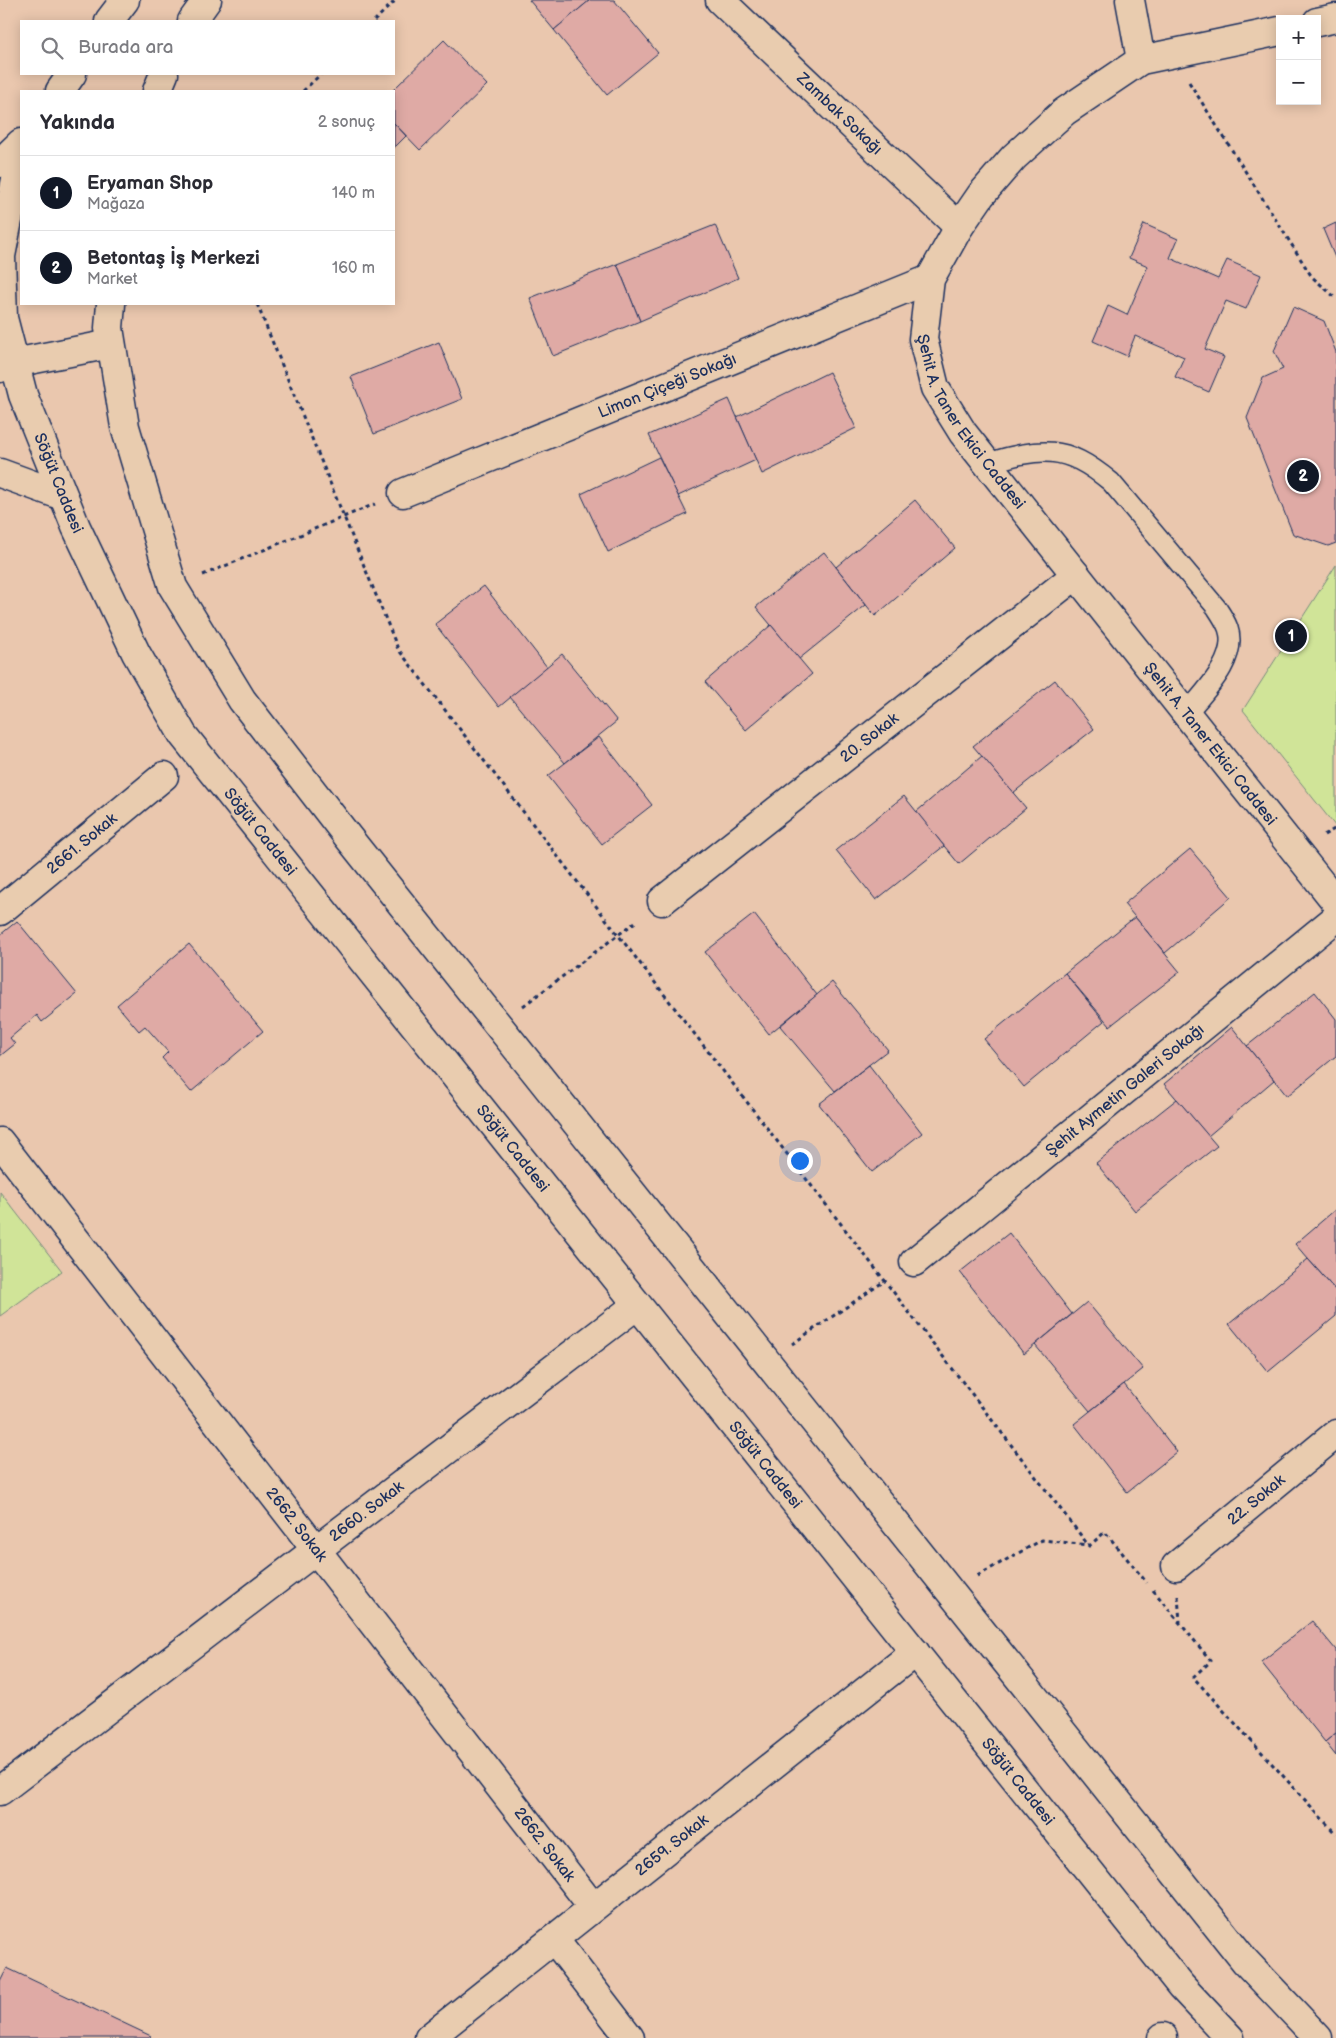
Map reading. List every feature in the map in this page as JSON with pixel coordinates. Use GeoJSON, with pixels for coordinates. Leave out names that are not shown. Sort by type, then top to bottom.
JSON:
{"type":"FeatureCollection","features":[{"type":"Feature","properties":{"kind":"street"},"geometry":{"type":"LineString","coordinates":[[110,20],[125,0]]}},
{"type":"Feature","properties":{"kind":"street"},"geometry":{"type":"LineString","coordinates":[[193,20],[207,0]]}},
{"type":"Feature","properties":{"kind":"street","name":"Zambak Sokağı"},"geometry":{"type":"LineString","coordinates":[[720,0],[959,227]]}},
{"type":"Feature","properties":{"kind":"street"},"geometry":{"type":"LineString","coordinates":[[1130,0],[1141,60]]}},
{"type":"Feature","properties":{"kind":"street"},"geometry":{"type":"LineString","coordinates":[[1321,21],[1336,18]]}},
{"type":"Feature","properties":{"kind":"street","name":"Şehit A. Taner Ekici Caddesi"},"geometry":{"type":"LineString","coordinates":[[1276,32],[1141,60],[1064,112],[1014,157],[981,196],[959,227],[930,278],[923,339],[935,388],[963,434],[1336,902]]}},
{"type":"Feature","properties":{"kind":"street"},"geometry":{"type":"LineString","coordinates":[[61,90],[71,75]]}},
{"type":"Feature","properties":{"kind":"street"},"geometry":{"type":"LineString","coordinates":[[157,90],[164,75]]}},
{"type":"Feature","properties":{"kind":"street"},"geometry":{"type":"LineString","coordinates":[[0,163],[20,144]]}},
{"type":"Feature","properties":{"kind":"street","name":"Söğüt Caddesi"},"geometry":{"type":"LineString","coordinates":[[20,166],[1,256],[7,365],[23,395],[63,496],[136,653],[183,735],[1181,1986],[1230,2038]]}},
{"type":"Feature","properties":{"kind":"street","name":"Limon Çiçeği Sokağı"},"geometry":{"type":"LineString","coordinates":[[403,493],[930,278]]}},
{"type":"Feature","properties":{"kind":"street"},"geometry":{"type":"LineString","coordinates":[[111,305],[109,328],[125,428],[173,587],[242,700],[1245,1961],[1318,2038]]}},
{"type":"Feature","properties":{"kind":"street"},"geometry":{"type":"LineString","coordinates":[[7,365],[112,344]]}},
{"type":"Feature","properties":{"kind":"street"},"geometry":{"type":"LineString","coordinates":[[0,473],[63,496]]}},
{"type":"Feature","properties":{"kind":"street","name":"20. Sokak"},"geometry":{"type":"LineString","coordinates":[[662,901],[1076,575]]}},
{"type":"Feature","properties":{"kind":"street","name":"2661. Sokak"},"geometry":{"type":"LineString","coordinates":[[0,911],[164,776]]}},
{"type":"Feature","properties":{"kind":"street","name":"Şehit Aymetin Galeri Sokağı"},"geometry":{"type":"LineString","coordinates":[[914,1262],[1336,918]]}},
{"type":"Feature","properties":{"kind":"street","name":"2662. Sokak"},"geometry":{"type":"LineString","coordinates":[[0,1142],[593,1907]]}},
{"type":"Feature","properties":{"kind":"street","name":"2660. Sokak"},"geometry":{"type":"LineString","coordinates":[[0,1791],[638,1304]]}},
{"type":"Feature","properties":{"kind":"street","name":"22. Sokak"},"geometry":{"type":"LineString","coordinates":[[1176,1566],[1336,1434]]}},
{"type":"Feature","properties":{"kind":"street","name":"2659. Sokak"},"geometry":{"type":"LineString","coordinates":[[429,2038],[915,1652]]}},
{"type":"Feature","properties":{"kind":"street"},"geometry":{"type":"LineString","coordinates":[[554,1939],[630,2038]]}},
{"type":"Feature","properties":{"kind":"lane"},"geometry":{"type":"LineString","coordinates":[[987,463],[1030,451],[1045,451],[1074,457],[1094,468],[1112,482],[1216,607],[1228,628],[1226,655],[1221,670],[1186,714]]}},
{"type":"Feature","properties":{"kind":"path"},"geometry":{"type":"LineString","coordinates":[[375,20],[396,0]]}},
{"type":"Feature","properties":{"kind":"path"},"geometry":{"type":"LineString","coordinates":[[1172,54],[1312,277],[1336,298]]}},
{"type":"Feature","properties":{"kind":"path"},"geometry":{"type":"LineString","coordinates":[[304,90],[320,75]]}},
{"type":"Feature","properties":{"kind":"path"},"geometry":{"type":"LineString","coordinates":[[257,305],[398,649],[1089,1546]]}},
{"type":"Feature","properties":{"kind":"path"},"geometry":{"type":"LineString","coordinates":[[173,587],[403,493]]}},
{"type":"Feature","properties":{"kind":"path"},"geometry":{"type":"LineString","coordinates":[[499,1025],[662,901]]}},
{"type":"Feature","properties":{"kind":"path"},"geometry":{"type":"LineString","coordinates":[[767,1361],[914,1262]]}},
{"type":"Feature","properties":{"kind":"path"},"geometry":{"type":"LineString","coordinates":[[950,1590],[1042,1540],[1089,1546],[1105,1532],[1211,1661],[1193,1677],[1336,1834]]}},
{"type":"Feature","properties":{"kind":"green space"},"geometry":{"type":"Polygon","coordinates":[[[1336,565],[1336,827],[1243,710],[1336,565]]]}},
{"type":"Feature","properties":{"kind":"green space"},"geometry":{"type":"Polygon","coordinates":[[[0,1192],[62,1271],[0,1316],[0,1192]]]}},
{"type":"Feature","properties":{"kind":"building"},"geometry":{"type":"Polygon","coordinates":[[[529,0],[590,0],[554,30],[529,0]]]}},
{"type":"Feature","properties":{"kind":"building"},"geometry":{"type":"Polygon","coordinates":[[[590,0],[614,0],[658,53],[607,95],[554,30],[590,0]]]}},
{"type":"Feature","properties":{"kind":"building"},"geometry":{"type":"Polygon","coordinates":[[[444,40],[487,85],[420,150],[395,124],[395,90],[393,90],[444,40]]]}},
{"type":"Feature","properties":{"kind":"building"},"geometry":{"type":"Polygon","coordinates":[[[395,124],[406,136],[395,147],[395,124]]]}},
{"type":"Feature","properties":{"kind":"building"},"geometry":{"type":"Polygon","coordinates":[[[1336,223],[1336,260],[1323,229],[1336,223]]]}},
{"type":"Feature","properties":{"kind":"building"},"geometry":{"type":"Polygon","coordinates":[[[1144,224],[1178,239],[1170,258],[1218,279],[1227,260],[1261,275],[1246,309],[1226,301],[1205,349],[1224,357],[1209,392],[1175,377],[1184,357],[1135,336],[1127,356],[1093,341],[1108,306],[1127,315],[1148,266],[1129,258],[1144,224]]]}},
{"type":"Feature","properties":{"kind":"building"},"geometry":{"type":"Polygon","coordinates":[[[715,225],[738,278],[640,321],[617,264],[715,225]]]}},
{"type":"Feature","properties":{"kind":"building"},"geometry":{"type":"Polygon","coordinates":[[[617,264],[640,321],[553,356],[530,298],[617,264]]]}},
{"type":"Feature","properties":{"kind":"building"},"geometry":{"type":"Polygon","coordinates":[[[1293,307],[1324,321],[1336,352],[1336,543],[1328,546],[1293,534],[1247,418],[1263,378],[1283,369],[1274,351],[1293,307]]]}},
{"type":"Feature","properties":{"kind":"building"},"geometry":{"type":"Polygon","coordinates":[[[439,342],[462,399],[374,434],[351,377],[439,342]]]}},
{"type":"Feature","properties":{"kind":"building"},"geometry":{"type":"Polygon","coordinates":[[[829,372],[856,428],[762,474],[737,417],[829,372]]]}},
{"type":"Feature","properties":{"kind":"building"},"geometry":{"type":"Polygon","coordinates":[[[729,399],[756,460],[678,496],[649,435],[729,399]]]}},
{"type":"Feature","properties":{"kind":"building"},"geometry":{"type":"Polygon","coordinates":[[[659,457],[687,514],[608,552],[581,494],[659,457]]]}},
{"type":"Feature","properties":{"kind":"building"},"geometry":{"type":"Polygon","coordinates":[[[915,500],[955,548],[875,616],[836,567],[915,500]]]}},
{"type":"Feature","properties":{"kind":"building"},"geometry":{"type":"Polygon","coordinates":[[[824,552],[866,605],[799,659],[756,607],[824,552]]]}},
{"type":"Feature","properties":{"kind":"building"},"geometry":{"type":"Polygon","coordinates":[[[484,586],[547,667],[499,707],[435,624],[484,586]]]}},
{"type":"Feature","properties":{"kind":"building"},"geometry":{"type":"Polygon","coordinates":[[[771,625],[812,674],[746,730],[705,682],[771,625]]]}},
{"type":"Feature","properties":{"kind":"building"},"geometry":{"type":"Polygon","coordinates":[[[562,654],[617,721],[565,763],[510,697],[562,654]]]}},
{"type":"Feature","properties":{"kind":"building"},"geometry":{"type":"Polygon","coordinates":[[[1055,680],[1094,729],[1013,793],[973,746],[1055,680]]]}},
{"type":"Feature","properties":{"kind":"building"},"geometry":{"type":"Polygon","coordinates":[[[599,737],[652,805],[602,844],[548,776],[599,737]]]}},
{"type":"Feature","properties":{"kind":"building"},"geometry":{"type":"Polygon","coordinates":[[[982,756],[1026,808],[959,864],[916,812],[982,756]]]}},
{"type":"Feature","properties":{"kind":"building"},"geometry":{"type":"Polygon","coordinates":[[[904,796],[944,846],[876,900],[836,850],[904,796]]]}},
{"type":"Feature","properties":{"kind":"building"},"geometry":{"type":"Polygon","coordinates":[[[1190,849],[1231,897],[1165,953],[1124,904],[1190,849]]]}},
{"type":"Feature","properties":{"kind":"building"},"geometry":{"type":"Polygon","coordinates":[[[754,914],[817,995],[769,1034],[705,952],[754,914]]]}},
{"type":"Feature","properties":{"kind":"building"},"geometry":{"type":"Polygon","coordinates":[[[1135,917],[1180,972],[1110,1026],[1065,973],[1135,917]]]}},
{"type":"Feature","properties":{"kind":"building"},"geometry":{"type":"Polygon","coordinates":[[[17,921],[77,994],[42,1022],[37,1015],[10,1038],[15,1044],[0,1056],[0,935],[17,921]]]}},
{"type":"Feature","properties":{"kind":"building"},"geometry":{"type":"Polygon","coordinates":[[[189,944],[263,1031],[191,1092],[162,1058],[168,1052],[145,1026],[139,1031],[117,1005],[189,944]]]}},
{"type":"Feature","properties":{"kind":"building"},"geometry":{"type":"Polygon","coordinates":[[[1065,973],[1104,1021],[1024,1087],[984,1039],[1065,973]]]}},
{"type":"Feature","properties":{"kind":"building"},"geometry":{"type":"Polygon","coordinates":[[[832,982],[888,1050],[835,1091],[780,1026],[832,982]]]}},
{"type":"Feature","properties":{"kind":"building"},"geometry":{"type":"Polygon","coordinates":[[[1315,992],[1336,1019],[1336,1056],[1287,1096],[1247,1046],[1315,992]]]}},
{"type":"Feature","properties":{"kind":"building"},"geometry":{"type":"Polygon","coordinates":[[[1232,1027],[1274,1080],[1208,1136],[1164,1084],[1232,1027]]]}},
{"type":"Feature","properties":{"kind":"building"},"geometry":{"type":"Polygon","coordinates":[[[869,1065],[922,1133],[872,1172],[819,1104],[869,1065]]]}},
{"type":"Feature","properties":{"kind":"building"},"geometry":{"type":"Polygon","coordinates":[[[1177,1099],[1217,1146],[1135,1211],[1096,1163],[1177,1099]]]}},
{"type":"Feature","properties":{"kind":"building"},"geometry":{"type":"Polygon","coordinates":[[[1336,1209],[1336,1291],[1295,1244],[1336,1209]]]}},
{"type":"Feature","properties":{"kind":"building"},"geometry":{"type":"Polygon","coordinates":[[[1009,1233],[1072,1314],[1024,1354],[960,1272],[1009,1233]]]}},
{"type":"Feature","properties":{"kind":"building"},"geometry":{"type":"Polygon","coordinates":[[[1308,1259],[1336,1291],[1336,1316],[1268,1372],[1229,1324],[1308,1259]]]}},
{"type":"Feature","properties":{"kind":"building"},"geometry":{"type":"Polygon","coordinates":[[[1087,1302],[1143,1369],[1090,1411],[1035,1345],[1087,1302]]]}},
{"type":"Feature","properties":{"kind":"building"},"geometry":{"type":"Polygon","coordinates":[[[1124,1384],[1177,1452],[1127,1492],[1074,1424],[1124,1384]]]}},
{"type":"Feature","properties":{"kind":"building"},"geometry":{"type":"Polygon","coordinates":[[[1312,1621],[1336,1650],[1336,1733],[1325,1742],[1261,1662],[1312,1621]]]}},
{"type":"Feature","properties":{"kind":"building"},"geometry":{"type":"Polygon","coordinates":[[[1336,1733],[1336,1756],[1325,1742],[1336,1733]]]}},
{"type":"Feature","properties":{"kind":"building"},"geometry":{"type":"Polygon","coordinates":[[[7,1968],[151,2036],[149,2038],[0,2038],[0,1982],[7,1968]]]}},
{"type":"Feature","properties":{"kind":"place","name":"Betontaş İş Merkezi"},"geometry":{"type":"Point","coordinates":[1303,476]}},
{"type":"Feature","properties":{"kind":"place","name":"Eryaman Shop"},"geometry":{"type":"Point","coordinates":[1291,636]}}]}
